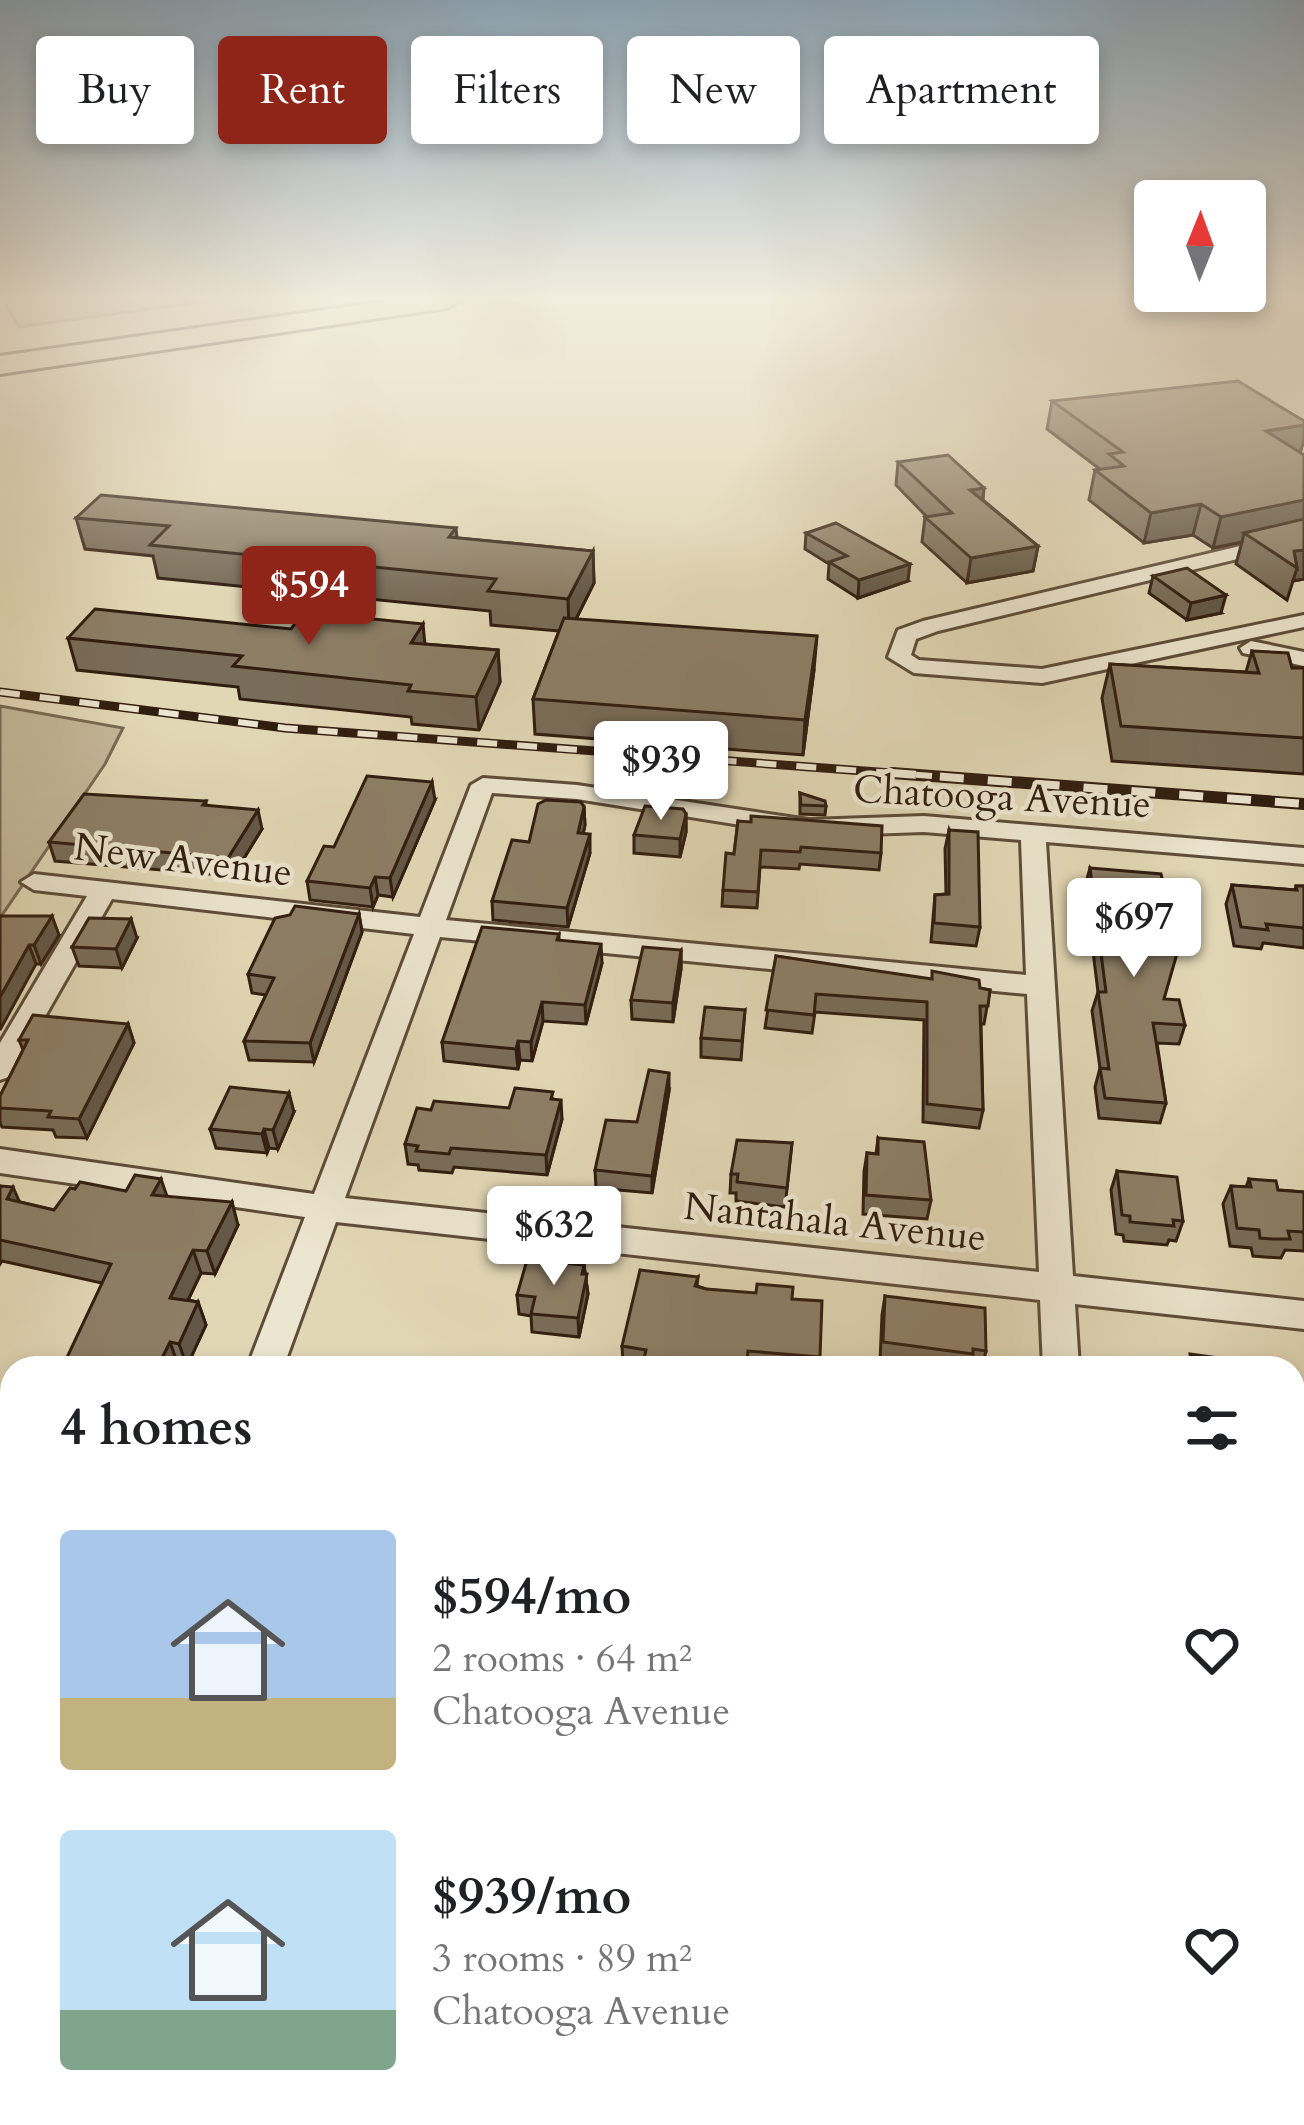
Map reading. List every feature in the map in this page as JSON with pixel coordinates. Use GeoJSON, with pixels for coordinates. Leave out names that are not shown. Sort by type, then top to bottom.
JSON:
{"type":"FeatureCollection","features":[{"type":"Feature","properties":{"kind":"street"},"geometry":{"type":"LineString","coordinates":[[1304,537],[1075,589],[907,635],[899,657],[929,668],[1042,676],[1304,621]]}},
{"type":"Feature","properties":{"kind":"street"},"geometry":{"type":"LineString","coordinates":[[1228,640],[1304,659]]}},
{"type":"Feature","properties":{"kind":"street","name":"Chatooga Avenue"},"geometry":{"type":"LineString","coordinates":[[429,927],[483,785],[577,791],[809,828],[924,824],[1304,856]]}},
{"type":"Feature","properties":{"kind":"street"},"geometry":{"type":"LineString","coordinates":[[1033,833],[1060,1356]]}},
{"type":"Feature","properties":{"kind":"street","name":"New Avenue"},"geometry":{"type":"LineString","coordinates":[[34,882],[429,927],[1039,986]]}},
{"type":"Feature","properties":{"kind":"street"},"geometry":{"type":"LineString","coordinates":[[0,1069],[104,889]]}},
{"type":"Feature","properties":{"kind":"street"},"geometry":{"type":"LineString","coordinates":[[270,1356],[429,927]]}},
{"type":"Feature","properties":{"kind":"street","name":"Nantahala Avenue"},"geometry":{"type":"LineString","coordinates":[[0,1161],[326,1208],[1304,1315]]}},
{"type":"Feature","properties":{"kind":"shaded area"},"geometry":{"type":"Polygon","coordinates":[[[0,706],[123,728],[105,764],[0,918],[0,706]]]}},
{"type":"Feature","properties":{"kind":"building"},"geometry":{"type":"Polygon","coordinates":[[[1268,399],[1304,421],[1304,425],[1266,431],[1304,455],[1304,500],[1221,517],[1201,504],[1151,513],[1095,470],[1124,466],[1109,454],[1123,452],[1052,401],[1268,399]]]}},
{"type":"Feature","properties":{"kind":"building"},"geometry":{"type":"Polygon","coordinates":[[[948,455],[984,488],[970,490],[1038,546],[971,558],[925,517],[952,513],[898,462],[948,455]]]}},
{"type":"Feature","properties":{"kind":"building"},"geometry":{"type":"Polygon","coordinates":[[[101,495],[456,528],[449,537],[593,551],[568,599],[488,591],[496,579],[150,545],[169,526],[76,518],[101,495]]]}},
{"type":"Feature","properties":{"kind":"building"},"geometry":{"type":"Polygon","coordinates":[[[1304,519],[1304,550],[1294,551],[1297,568],[1244,533],[1304,519]]]}},
{"type":"Feature","properties":{"kind":"building"},"geometry":{"type":"Polygon","coordinates":[[[836,523],[910,564],[859,580],[829,562],[847,556],[806,533],[836,523]]]}},
{"type":"Feature","properties":{"kind":"building"},"geometry":{"type":"Polygon","coordinates":[[[1187,568],[1226,595],[1191,603],[1153,576],[1187,568]]]}},
{"type":"Feature","properties":{"kind":"building"},"geometry":{"type":"Polygon","coordinates":[[[95,609],[291,629],[304,612],[423,624],[411,643],[498,650],[476,697],[408,691],[411,685],[233,666],[242,656],[68,638],[95,609]]]}},
{"type":"Feature","properties":{"kind":"building"},"geometry":{"type":"Polygon","coordinates":[[[564,618],[817,636],[805,720],[533,699],[564,618]]]}},
{"type":"Feature","properties":{"kind":"building"},"geometry":{"type":"Polygon","coordinates":[[[1252,651],[1288,653],[1292,668],[1304,668],[1304,738],[1121,726],[1110,664],[1259,673],[1252,651]]]}},
{"type":"Feature","properties":{"kind":"building"},"geometry":{"type":"Polygon","coordinates":[[[367,776],[432,782],[390,878],[375,877],[370,888],[307,881],[324,846],[334,847],[367,776]]]}},
{"type":"Feature","properties":{"kind":"building"},"geometry":{"type":"Polygon","coordinates":[[[800,793],[825,801],[826,806],[801,805],[800,793]]]}},
{"type":"Feature","properties":{"kind":"building"},"geometry":{"type":"Polygon","coordinates":[[[84,794],[206,801],[203,805],[258,810],[228,858],[49,842],[84,794]]]}},
{"type":"Feature","properties":{"kind":"building"},"geometry":{"type":"Polygon","coordinates":[[[546,800],[581,802],[578,833],[590,834],[567,908],[492,901],[512,840],[529,842],[538,804],[546,800]]]}},
{"type":"Feature","properties":{"kind":"building"},"geometry":{"type":"Polygon","coordinates":[[[645,806],[683,809],[680,839],[634,835],[645,806]]]}},
{"type":"Feature","properties":{"kind":"building"},"geometry":{"type":"Polygon","coordinates":[[[751,816],[882,826],[881,853],[801,847],[800,852],[761,850],[758,892],[723,890],[726,853],[734,854],[738,821],[751,822],[751,816]]]}},
{"type":"Feature","properties":{"kind":"building"},"geometry":{"type":"Polygon","coordinates":[[[949,830],[978,832],[980,927],[934,923],[935,895],[949,894],[949,830]]]}},
{"type":"Feature","properties":{"kind":"building"},"geometry":{"type":"Polygon","coordinates":[[[1090,868],[1161,874],[1178,950],[1164,999],[1179,1000],[1185,1025],[1153,1023],[1166,1103],[1105,1098],[1100,1068],[1109,1069],[1098,992],[1106,992],[1090,868]]]}},
{"type":"Feature","properties":{"kind":"building"},"geometry":{"type":"Polygon","coordinates":[[[1232,885],[1297,890],[1296,886],[1304,886],[1304,928],[1241,927],[1232,885]]]}},
{"type":"Feature","properties":{"kind":"building"},"geometry":{"type":"Polygon","coordinates":[[[295,906],[359,914],[310,1043],[244,1041],[274,978],[248,974],[275,918],[290,915],[295,906]]]}},
{"type":"Feature","properties":{"kind":"building"},"geometry":{"type":"Polygon","coordinates":[[[0,916],[52,916],[34,945],[29,945],[0,997],[0,916]]]}},
{"type":"Feature","properties":{"kind":"building"},"geometry":{"type":"Polygon","coordinates":[[[89,918],[131,919],[116,949],[72,947],[89,918]]]}},
{"type":"Feature","properties":{"kind":"building"},"geometry":{"type":"Polygon","coordinates":[[[482,927],[559,934],[557,940],[601,944],[585,1005],[542,1002],[531,1042],[518,1041],[516,1049],[442,1042],[482,927]]]}},
{"type":"Feature","properties":{"kind":"building"},"geometry":{"type":"Polygon","coordinates":[[[643,947],[681,950],[673,1003],[631,1000],[643,947]]]}},
{"type":"Feature","properties":{"kind":"building"},"geometry":{"type":"Polygon","coordinates":[[[776,956],[932,979],[932,971],[979,980],[980,988],[990,990],[988,1006],[980,1006],[983,1110],[927,1104],[927,1002],[816,994],[814,1015],[766,1010],[776,956]]]}},
{"type":"Feature","properties":{"kind":"building"},"geometry":{"type":"Polygon","coordinates":[[[705,1007],[745,1010],[742,1041],[701,1038],[705,1007]]]}},
{"type":"Feature","properties":{"kind":"building"},"geometry":{"type":"Polygon","coordinates":[[[33,1015],[128,1024],[79,1119],[48,1117],[51,1111],[0,1108],[0,1096],[28,1040],[19,1040],[33,1015]]]}},
{"type":"Feature","properties":{"kind":"building"},"geometry":{"type":"Polygon","coordinates":[[[649,1070],[669,1073],[652,1176],[595,1170],[606,1120],[637,1122],[649,1070]]]}},
{"type":"Feature","properties":{"kind":"building"},"geometry":{"type":"Polygon","coordinates":[[[230,1087],[289,1093],[273,1130],[264,1129],[262,1134],[210,1129],[230,1087]]]}},
{"type":"Feature","properties":{"kind":"building"},"geometry":{"type":"Polygon","coordinates":[[[515,1088],[553,1092],[551,1099],[561,1100],[546,1155],[451,1148],[449,1154],[416,1151],[418,1146],[405,1144],[417,1108],[431,1110],[434,1101],[509,1108],[515,1088]]]}},
{"type":"Feature","properties":{"kind":"building"},"geometry":{"type":"Polygon","coordinates":[[[878,1138],[924,1142],[931,1200],[866,1195],[867,1153],[878,1154],[878,1138]]]}},
{"type":"Feature","properties":{"kind":"building"},"geometry":{"type":"Polygon","coordinates":[[[737,1140],[792,1143],[787,1188],[737,1182],[738,1174],[731,1174],[737,1140]]]}},
{"type":"Feature","properties":{"kind":"building"},"geometry":{"type":"Polygon","coordinates":[[[1117,1171],[1177,1177],[1183,1221],[1173,1220],[1174,1226],[1130,1222],[1130,1216],[1122,1215],[1117,1171]]]}},
{"type":"Feature","properties":{"kind":"building"},"geometry":{"type":"Polygon","coordinates":[[[135,1175],[161,1179],[152,1195],[232,1202],[207,1251],[193,1250],[170,1298],[198,1302],[179,1344],[170,1342],[163,1356],[68,1356],[111,1264],[0,1240],[0,1186],[13,1187],[7,1199],[54,1210],[80,1182],[126,1191],[135,1175]]]}},
{"type":"Feature","properties":{"kind":"building"},"geometry":{"type":"Polygon","coordinates":[[[1249,1179],[1276,1181],[1278,1190],[1304,1192],[1304,1232],[1288,1231],[1290,1239],[1273,1239],[1260,1238],[1259,1230],[1237,1228],[1231,1186],[1251,1187],[1249,1179]]]}},
{"type":"Feature","properties":{"kind":"building"},"geometry":{"type":"Polygon","coordinates":[[[527,1260],[584,1265],[582,1274],[587,1274],[578,1318],[531,1314],[535,1297],[517,1295],[527,1260]]]}},
{"type":"Feature","properties":{"kind":"building"},"geometry":{"type":"Polygon","coordinates":[[[640,1270],[698,1277],[695,1286],[706,1289],[756,1293],[757,1284],[793,1287],[792,1299],[822,1301],[820,1356],[748,1351],[747,1356],[645,1356],[646,1350],[622,1346],[640,1270]]]}},
{"type":"Feature","properties":{"kind":"building"},"geometry":{"type":"Polygon","coordinates":[[[885,1296],[985,1308],[986,1351],[973,1349],[973,1354],[883,1342],[885,1296]]]}},
{"type":"Feature","properties":{"kind":"railway"},"geometry":{"type":"LineString","coordinates":[[0,692],[285,728],[923,775]]}},
{"type":"Feature","properties":{"kind":"railway"},"geometry":{"type":"LineString","coordinates":[[892,773],[923,775]]}},
{"type":"Feature","properties":{"kind":"railway"},"geometry":{"type":"LineString","coordinates":[[923,775],[932,776]]}},
{"type":"Feature","properties":{"kind":"railway"},"geometry":{"type":"LineString","coordinates":[[923,775],[1304,804]]}}]}
